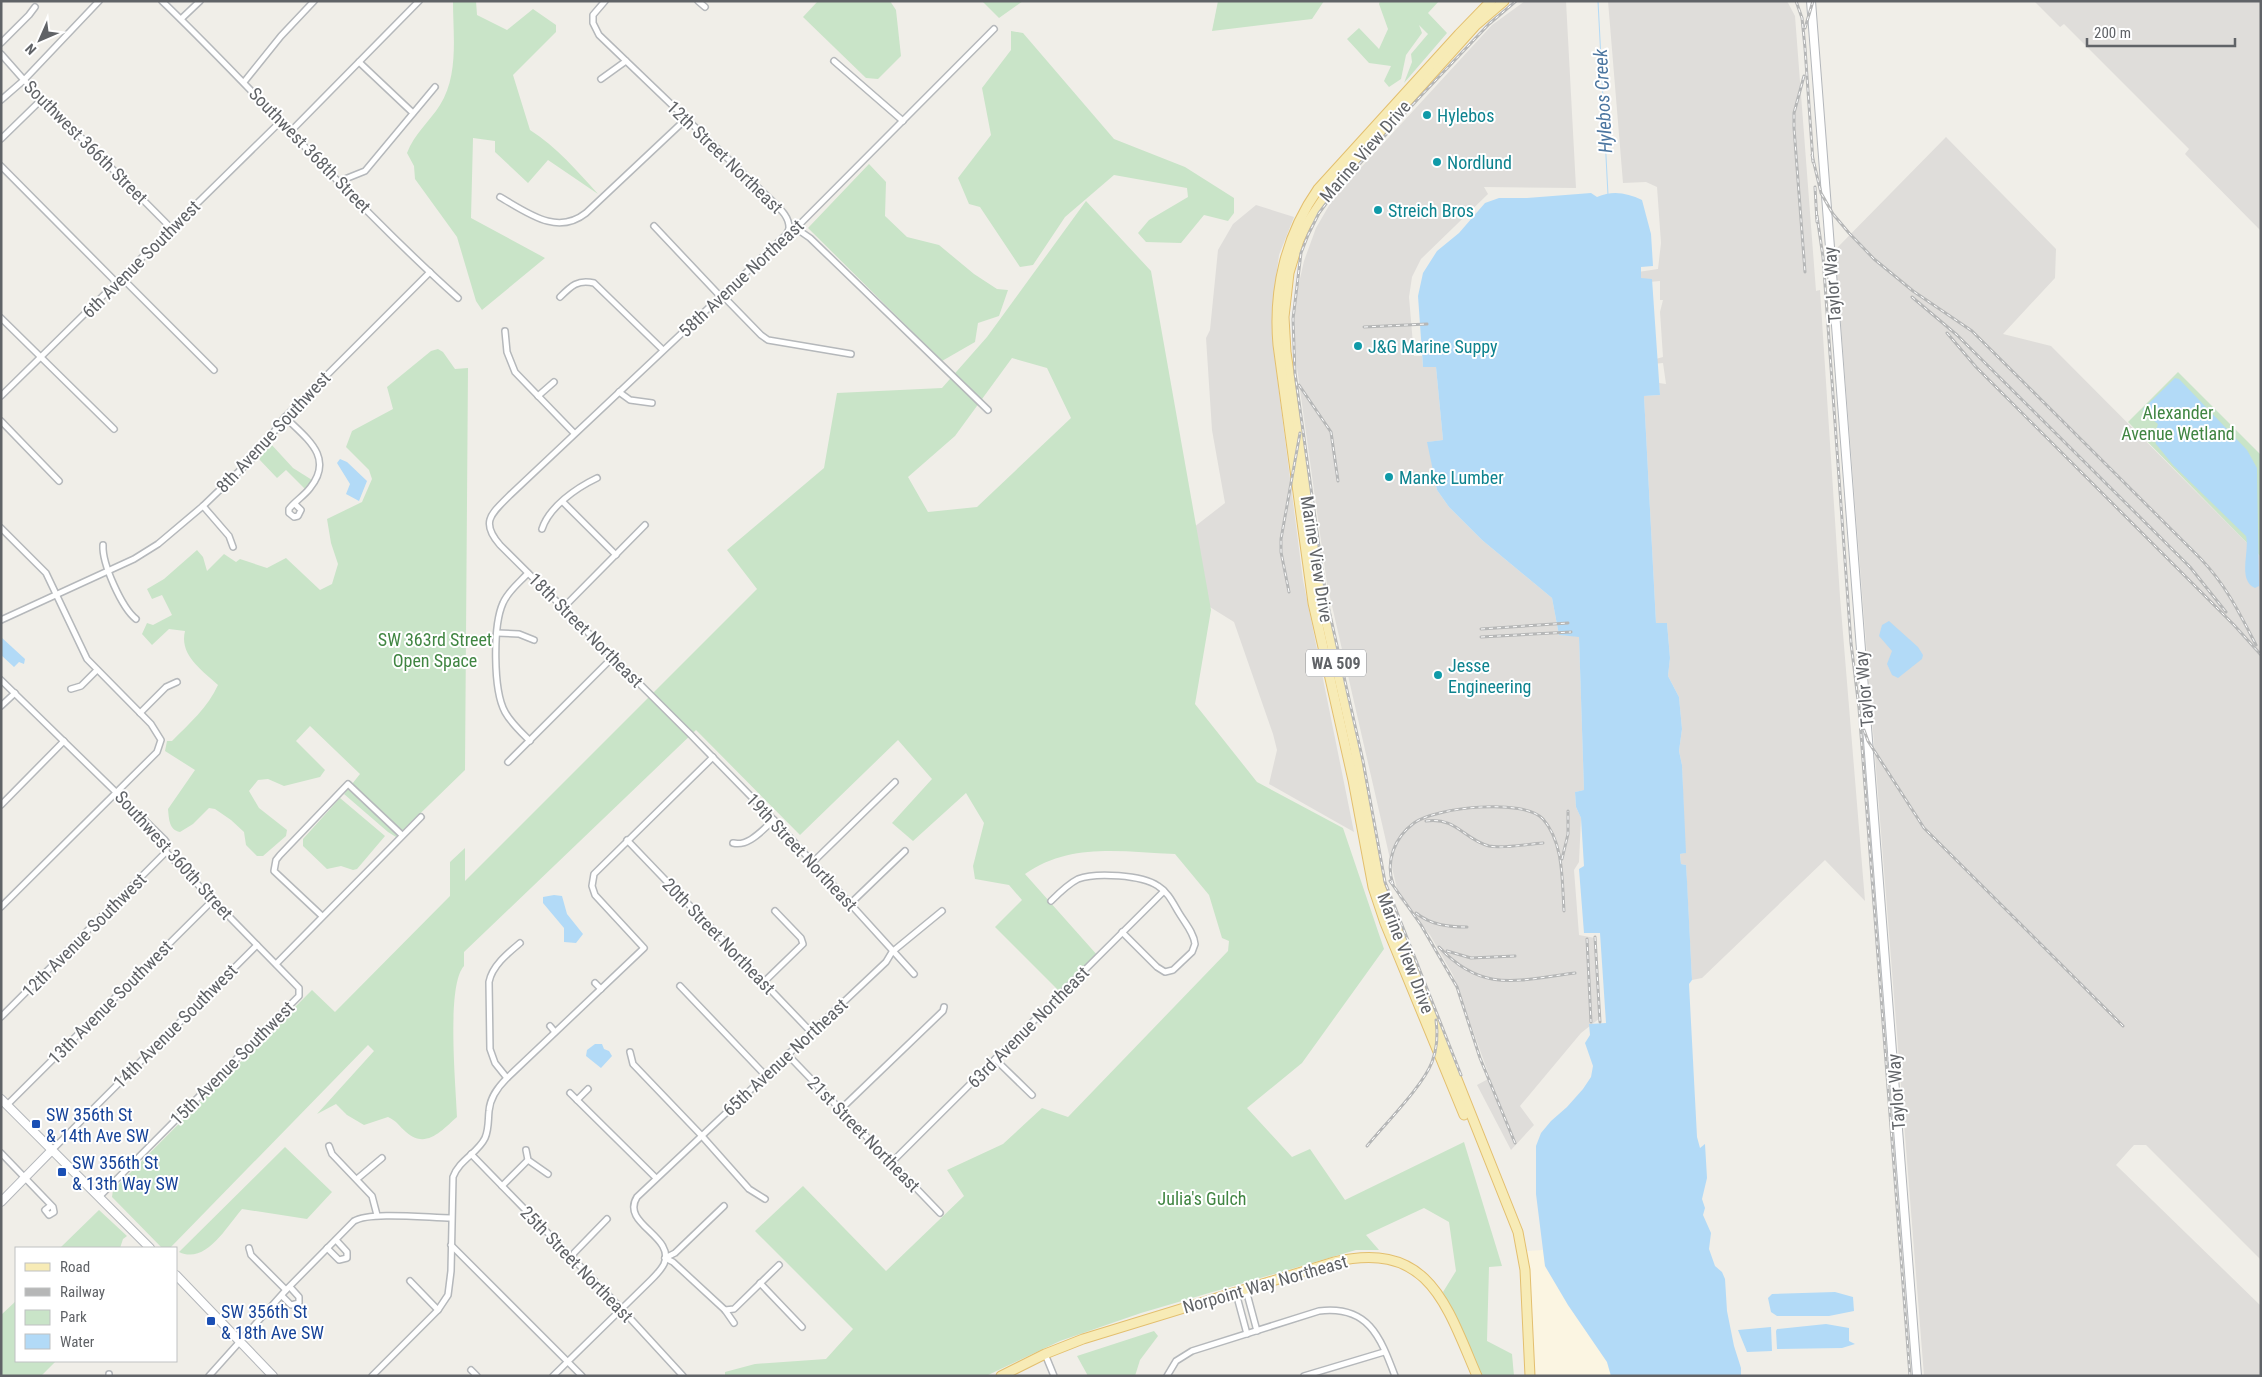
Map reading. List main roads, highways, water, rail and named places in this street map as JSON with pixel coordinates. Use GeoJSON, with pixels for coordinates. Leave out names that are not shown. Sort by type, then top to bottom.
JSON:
{"type":"FeatureCollection","features":[{"type":"Feature","properties":{"kind":"main road","name":"Marine View Drive"},"geometry":{"type":"LineString","coordinates":[[1492,1],[1459,34],[1336,168],[1310,201],[1292,238],[1281,272],[1276,306],[1276,328],[1313,603],[1351,771],[1373,887],[1385,923],[1515,1242],[1519,1263],[1525,1376]]}},
{"type":"Feature","properties":{"kind":"main road","name":"Marine View Drive"},"geometry":{"type":"LineString","coordinates":[[1504,1],[1476,26],[1327,191],[1299,240],[1289,273],[1284,317],[1286,352],[1321,597],[1354,744],[1380,886],[1518,1232],[1525,1270],[1530,1376]]}},
{"type":"Feature","properties":{"kind":"main road","name":"Norpoint Way Northeast"},"geometry":{"type":"LineString","coordinates":[[1001,1376],[1045,1354],[1125,1326],[1354,1258],[1373,1257],[1394,1260],[1419,1274],[1439,1295],[1476,1376]]}},
{"type":"Feature","properties":{"kind":"water"},"geometry":{"type":"Polygon","coordinates":[[[1591,193],[1597,197],[1620,193],[1642,200],[1651,234],[1653,266],[1641,267],[1641,278],[1652,279],[1660,395],[1644,396],[1656,623],[1667,623],[1670,658],[1668,676],[1679,697],[1682,729],[1679,751],[1682,765],[1686,853],[1680,854],[1681,864],[1686,865],[1687,881],[1692,980],[1689,984],[1697,1137],[1700,1148],[1705,1144],[1707,1178],[1702,1199],[1705,1208],[1703,1215],[1711,1233],[1709,1249],[1715,1266],[1722,1272],[1725,1279],[1727,1311],[1734,1346],[1741,1368],[1741,1376],[1611,1376],[1607,1362],[1568,1305],[1545,1266],[1536,1194],[1536,1146],[1541,1133],[1567,1107],[1591,1077],[1593,1066],[1585,1043],[1590,1035],[1589,1024],[1606,1023],[1600,933],[1584,933],[1579,869],[1584,866],[1581,818],[1576,807],[1575,792],[1584,790],[1579,637],[1559,635],[1552,598],[1482,540],[1449,507],[1437,490],[1427,442],[1443,440],[1436,367],[1423,367],[1418,296],[1423,273],[1437,251],[1459,233],[1485,203],[1499,198],[1527,198],[1591,193]]]}},
{"type":"Feature","properties":{"kind":"water","name":"Alexander Avenue Wetland"},"geometry":{"type":"Polygon","coordinates":[[[2175,378],[2179,379],[2247,450],[2257,468],[2259,586],[2255,588],[2250,584],[2245,572],[2246,536],[2173,465],[2156,444],[2154,437],[2158,424],[2143,412],[2143,409],[2175,378]]]}},
{"type":"Feature","properties":{"kind":"water"},"geometry":{"type":"Polygon","coordinates":[[[340,459],[347,462],[367,481],[359,501],[346,494],[350,484],[337,463],[340,459]]]}},
{"type":"Feature","properties":{"kind":"water"},"geometry":{"type":"Polygon","coordinates":[[[1889,621],[1918,647],[1923,655],[1922,659],[1898,678],[1892,675],[1887,664],[1892,651],[1879,636],[1882,625],[1889,621]]]}},
{"type":"Feature","properties":{"kind":"water"},"geometry":{"type":"Polygon","coordinates":[[[1,637],[25,659],[24,664],[19,662],[14,667],[1,655],[1,637]]]}},
{"type":"Feature","properties":{"kind":"water"},"geometry":{"type":"Polygon","coordinates":[[[562,896],[567,914],[583,934],[576,943],[564,942],[564,928],[543,903],[543,897],[562,896]]]}},
{"type":"Feature","properties":{"kind":"water"},"geometry":{"type":"Polygon","coordinates":[[[595,1044],[602,1044],[604,1049],[609,1051],[612,1056],[601,1068],[586,1056],[587,1050],[595,1044]]]}},
{"type":"Feature","properties":{"kind":"water"},"geometry":{"type":"Polygon","coordinates":[[[1835,1292],[1853,1297],[1854,1311],[1829,1316],[1777,1316],[1771,1312],[1768,1298],[1772,1294],[1835,1292]]]}},
{"type":"Feature","properties":{"kind":"water"},"geometry":{"type":"Polygon","coordinates":[[[1826,1324],[1849,1328],[1849,1341],[1855,1344],[1842,1348],[1777,1349],[1777,1329],[1826,1324]]]}},
{"type":"Feature","properties":{"kind":"water"},"geometry":{"type":"Polygon","coordinates":[[[1771,1327],[1772,1351],[1747,1352],[1738,1330],[1771,1327]]]}},
{"type":"Feature","properties":{"kind":"waterway","name":"Hylebos Creek"},"geometry":{"type":"LineString","coordinates":[[1598,1],[1608,195]]}},
{"type":"Feature","properties":{"kind":"railway"},"geometry":{"type":"LineString","coordinates":[[1461,1075],[1385,882],[1363,761],[1326,597],[1295,373],[1293,319],[1301,253],[1319,213],[1337,189],[1417,100],[1489,24],[1516,1]]}},
{"type":"Feature","properties":{"kind":"railway"},"geometry":{"type":"LineString","coordinates":[[1796,1],[1802,18],[1813,162]]}},
{"type":"Feature","properties":{"kind":"railway"},"geometry":{"type":"LineString","coordinates":[[1805,28],[1813,1]]}},
{"type":"Feature","properties":{"kind":"railway"},"geometry":{"type":"LineString","coordinates":[[1804,76],[1794,113],[1794,128],[1805,272]]}},
{"type":"Feature","properties":{"kind":"railway"},"geometry":{"type":"LineString","coordinates":[[1812,155],[1821,193],[1833,214],[1849,233],[1874,259],[1913,291],[1972,331],[2200,558],[2225,589],[2256,645]]}},
{"type":"Feature","properties":{"kind":"railway"},"geometry":{"type":"LineString","coordinates":[[1815,187],[1817,222]]}},
{"type":"Feature","properties":{"kind":"railway"},"geometry":{"type":"LineString","coordinates":[[1817,216],[1823,257],[1851,643],[1859,708],[1910,1376]]}},
{"type":"Feature","properties":{"kind":"railway"},"geometry":{"type":"LineString","coordinates":[[1912,297],[1957,335],[2190,567],[2226,612]]}},
{"type":"Feature","properties":{"kind":"railway"},"geometry":{"type":"LineString","coordinates":[[1364,327],[1427,324]]}},
{"type":"Feature","properties":{"kind":"railway"},"geometry":{"type":"LineString","coordinates":[[1947,333],[1976,367],[2234,625],[2261,655]]}},
{"type":"Feature","properties":{"kind":"railway"},"geometry":{"type":"LineString","coordinates":[[1299,385],[1331,432],[1338,481]]}},
{"type":"Feature","properties":{"kind":"railway"},"geometry":{"type":"LineString","coordinates":[[1289,592],[1281,552],[1281,539],[1300,433]]}},
{"type":"Feature","properties":{"kind":"railway"},"geometry":{"type":"LineString","coordinates":[[1481,629],[1568,623]]}},
{"type":"Feature","properties":{"kind":"railway"},"geometry":{"type":"LineString","coordinates":[[1481,637],[1571,632]]}},
{"type":"Feature","properties":{"kind":"railway"},"geometry":{"type":"LineString","coordinates":[[1864,730],[1868,741],[1924,828],[2123,1026]]}},
{"type":"Feature","properties":{"kind":"railway"},"geometry":{"type":"LineString","coordinates":[[1393,884],[1390,867],[1393,850],[1402,835],[1414,823],[1425,817],[1459,809],[1480,807],[1518,809],[1533,812],[1543,819],[1555,839],[1561,863],[1564,911]]}},
{"type":"Feature","properties":{"kind":"railway"},"geometry":{"type":"LineString","coordinates":[[1562,859],[1568,834],[1568,811]]}},
{"type":"Feature","properties":{"kind":"railway"},"geometry":{"type":"LineString","coordinates":[[1426,821],[1445,822],[1453,825],[1480,843],[1494,847],[1543,843]]}},
{"type":"Feature","properties":{"kind":"railway"},"geometry":{"type":"LineString","coordinates":[[1390,881],[1421,925],[1457,987],[1480,1058],[1515,1143]]}},
{"type":"Feature","properties":{"kind":"railway"},"geometry":{"type":"LineString","coordinates":[[1416,913],[1440,925],[1467,927]]}},
{"type":"Feature","properties":{"kind":"railway"},"geometry":{"type":"LineString","coordinates":[[1595,937],[1600,1022]]}},
{"type":"Feature","properties":{"kind":"railway"},"geometry":{"type":"LineString","coordinates":[[1587,939],[1591,1022]]}},
{"type":"Feature","properties":{"kind":"railway"},"geometry":{"type":"LineString","coordinates":[[1439,947],[1455,962],[1471,972],[1486,978],[1519,980],[1575,973]]}},
{"type":"Feature","properties":{"kind":"railway"},"geometry":{"type":"LineString","coordinates":[[1447,951],[1471,958],[1515,956]]}},
{"type":"Feature","properties":{"kind":"railway"},"geometry":{"type":"LineString","coordinates":[[1367,1146],[1412,1094],[1427,1072],[1434,1057],[1436,1047],[1436,1020]]}},
{"type":"Feature","properties":{"kind":"place","name":"Hylebos"},"geometry":{"type":"Point","coordinates":[1427,115]}},
{"type":"Feature","properties":{"kind":"place","name":"Nordlund"},"geometry":{"type":"Point","coordinates":[1437,162]}},
{"type":"Feature","properties":{"kind":"place","name":"Streich Bros"},"geometry":{"type":"Point","coordinates":[1378,210]}},
{"type":"Feature","properties":{"kind":"place","name":"J&G Marine Suppy"},"geometry":{"type":"Point","coordinates":[1358,346]}},
{"type":"Feature","properties":{"kind":"place","name":"Manke Lumber"},"geometry":{"type":"Point","coordinates":[1389,477]}},
{"type":"Feature","properties":{"kind":"place","name":"Jesse Engineering"},"geometry":{"type":"Point","coordinates":[1438,675]}},
{"type":"Feature","properties":{"kind":"place","name":"SW 356th St & 14th Ave SW"},"geometry":{"type":"Point","coordinates":[36,1124]}},
{"type":"Feature","properties":{"kind":"place","name":"SW 356th St & 13th Way SW"},"geometry":{"type":"Point","coordinates":[62,1172]}},
{"type":"Feature","properties":{"kind":"place","name":"SW 356th St & 18th Ave SW"},"geometry":{"type":"Point","coordinates":[211,1321]}},
{"type":"Feature","properties":{"kind":"park label","name":"SW 363rd Street Open Space"},"geometry":{"type":"Point","coordinates":[435,649]}},
{"type":"Feature","properties":{"kind":"park label","name":"Julia's Gulch"},"geometry":{"type":"Point","coordinates":[1202,1198]}}]}
